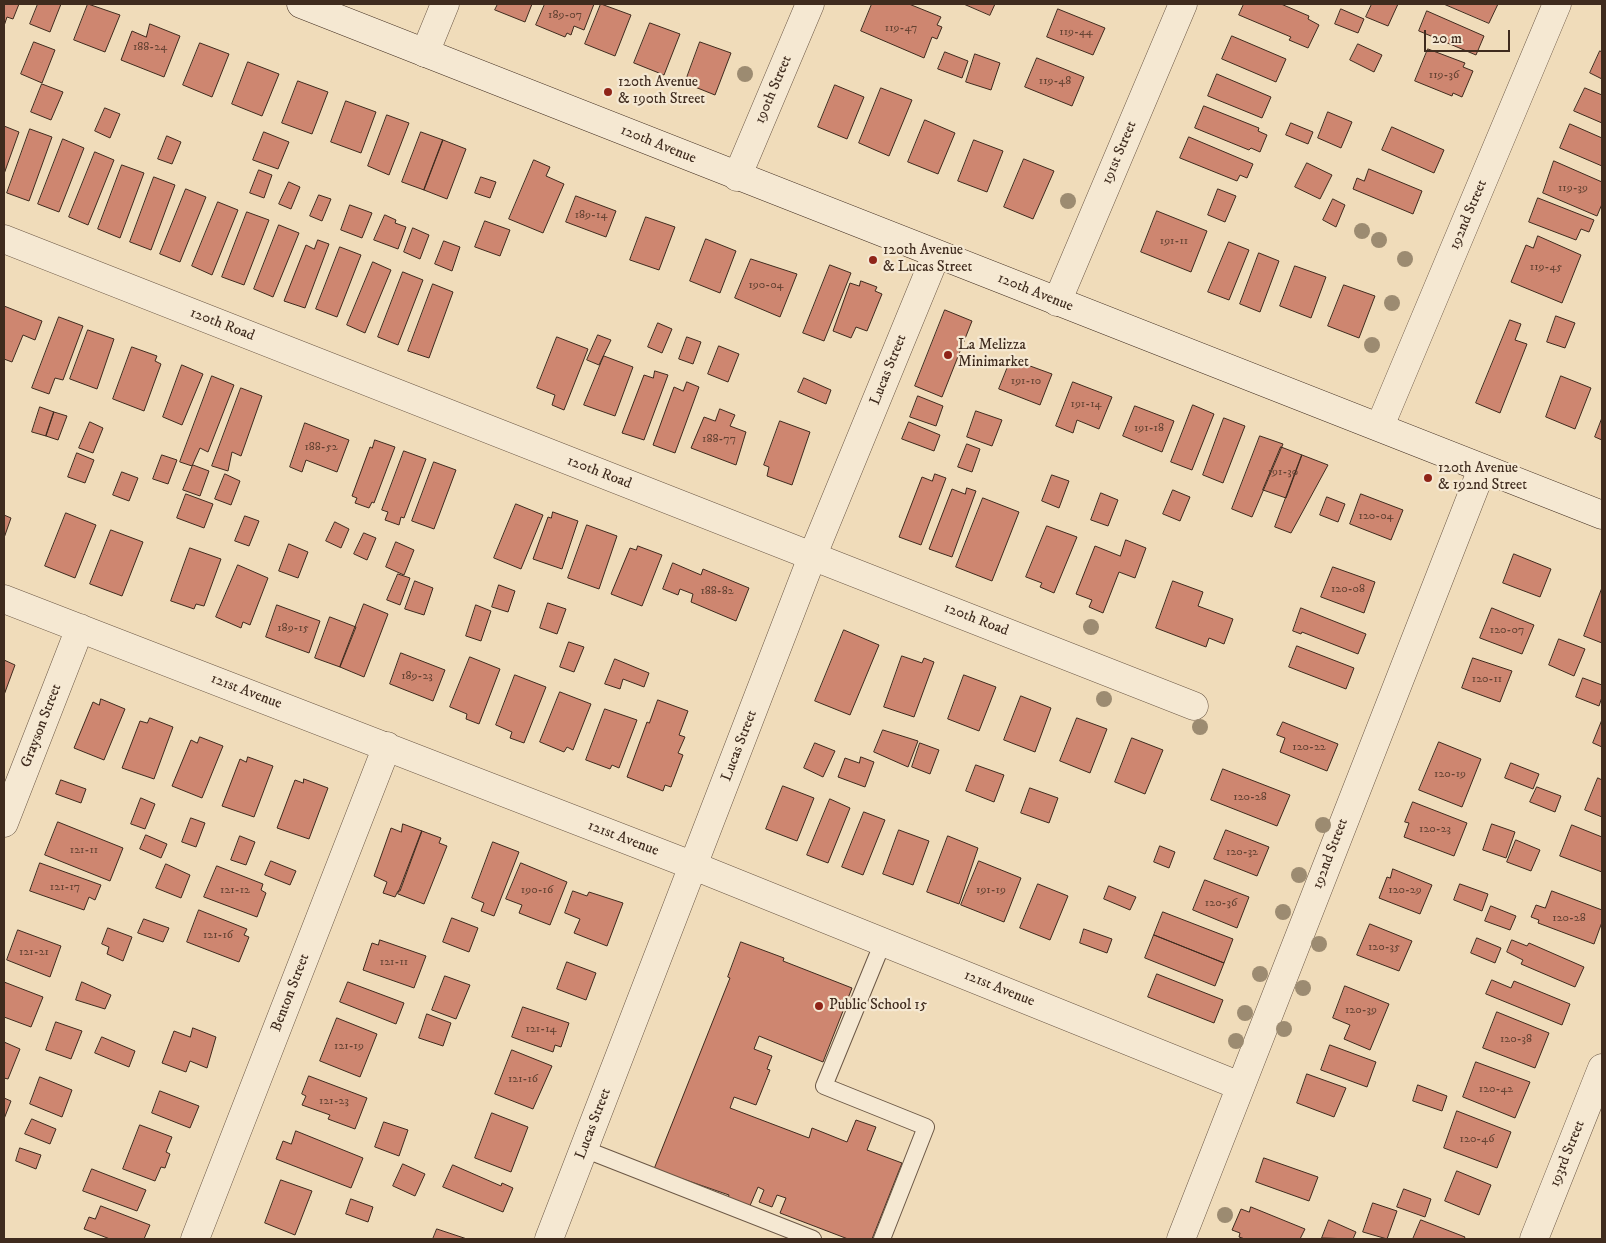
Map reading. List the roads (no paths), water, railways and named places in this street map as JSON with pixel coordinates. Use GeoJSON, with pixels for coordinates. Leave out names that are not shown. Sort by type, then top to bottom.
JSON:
{"type":"FeatureCollection","features":[{"type":"Feature","properties":{"kind":"street","name":"120th Avenue"},"geometry":{"type":"LineString","coordinates":[[301,4],[936,255],[1380,426],[1482,469],[1602,515]]}},
{"type":"Feature","properties":{"kind":"street"},"geometry":{"type":"LineString","coordinates":[[425,53],[445,4]]}},
{"type":"Feature","properties":{"kind":"street","name":"190th Street"},"geometry":{"type":"LineString","coordinates":[[737,177],[810,4]]}},
{"type":"Feature","properties":{"kind":"street","name":"191st Street"},"geometry":{"type":"LineString","coordinates":[[1057,302],[1183,4]]}},
{"type":"Feature","properties":{"kind":"street","name":"192nd Street"},"geometry":{"type":"LineString","coordinates":[[1380,426],[1557,4]]}},
{"type":"Feature","properties":{"kind":"street","name":"120th Road"},"geometry":{"type":"LineString","coordinates":[[4,239],[1194,706]]}},
{"type":"Feature","properties":{"kind":"street","name":"Lucas Street"},"geometry":{"type":"LineString","coordinates":[[549,1239],[812,557],[936,255]]}},
{"type":"Feature","properties":{"kind":"street","name":"192nd Street"},"geometry":{"type":"LineString","coordinates":[[1181,1239],[1482,469]]}},
{"type":"Feature","properties":{"kind":"street","name":"121st Avenue"},"geometry":{"type":"LineString","coordinates":[[4,599],[694,866],[1240,1086]]}},
{"type":"Feature","properties":{"kind":"street","name":"Grayson Street"},"geometry":{"type":"LineString","coordinates":[[4,824],[80,628]]}},
{"type":"Feature","properties":{"kind":"street","name":"Benton Street"},"geometry":{"type":"LineString","coordinates":[[195,1239],[387,746]]}},
{"type":"Feature","properties":{"kind":"street","name":"193rd Street"},"geometry":{"type":"LineString","coordinates":[[1534,1239],[1602,1068]]}},
{"type":"Feature","properties":{"kind":"lane"},"geometry":{"type":"LineString","coordinates":[[882,1239],[926,1127],[824,1086],[883,942]]}},
{"type":"Feature","properties":{"kind":"lane"},"geometry":{"type":"LineString","coordinates":[[584,1149],[813,1239]]}},
{"type":"Feature","properties":{"kind":"place","name":"120th Avenue & 190th Street"},"geometry":{"type":"Point","coordinates":[608,92]}},
{"type":"Feature","properties":{"kind":"place","name":"120th Avenue & Lucas Street"},"geometry":{"type":"Point","coordinates":[873,260]}},
{"type":"Feature","properties":{"kind":"place","name":"La Melizza Minimarket"},"geometry":{"type":"Point","coordinates":[948,355]}},
{"type":"Feature","properties":{"kind":"place","name":"120th Avenue & 192nd Street"},"geometry":{"type":"Point","coordinates":[1428,478]}},
{"type":"Feature","properties":{"kind":"place","name":"Public School 15"},"geometry":{"type":"Point","coordinates":[819,1006]}}]}
